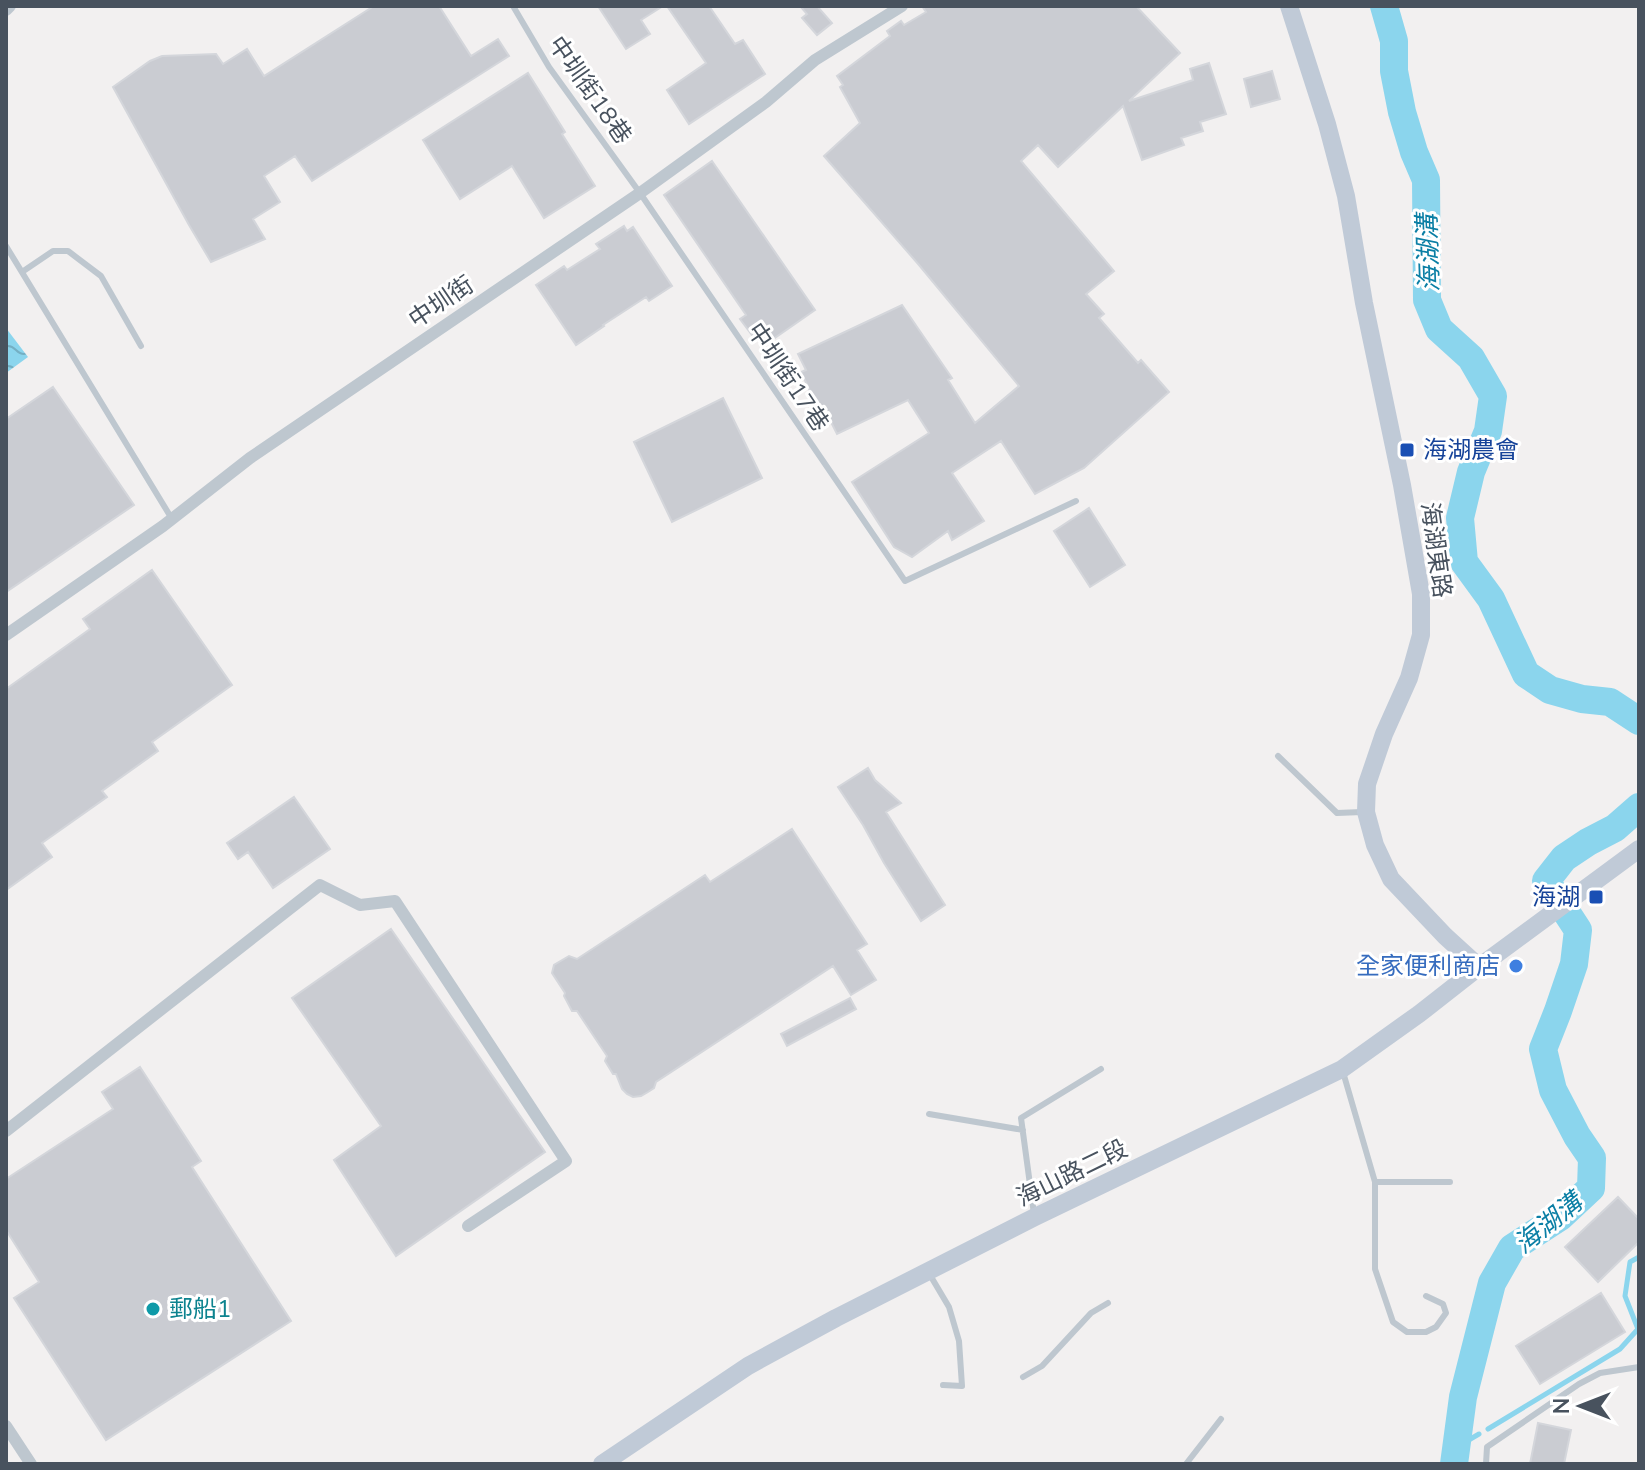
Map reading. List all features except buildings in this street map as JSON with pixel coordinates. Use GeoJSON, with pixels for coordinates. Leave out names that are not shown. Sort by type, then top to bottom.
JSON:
{"type":"FeatureCollection","features":[{"type":"Feature","properties":{"kind":"main road","name":"海湖東路"},"geometry":{"type":"LineString","coordinates":[[1289,6],[1327,124],[1346,196],[1421,594],[1421,635],[1409,678],[1384,734],[1367,784],[1366,812],[1375,845],[1391,879],[1479,967]]}},
{"type":"Feature","properties":{"kind":"main road","name":"海山路二段"},"geometry":{"type":"LineString","coordinates":[[602,1464],[748,1366],[836,1318],[1035,1217],[1342,1069],[1639,849]]}},
{"type":"Feature","properties":{"kind":"street","name":"中圳街"},"geometry":{"type":"LineString","coordinates":[[6,635],[172,519],[250,458],[640,193],[766,102],[815,60],[902,6]]}},
{"type":"Feature","properties":{"kind":"street"},"geometry":{"type":"LineString","coordinates":[[6,1131],[320,885],[360,905],[395,901],[566,1161],[468,1226]]}},
{"type":"Feature","properties":{"kind":"street"},"geometry":{"type":"LineString","coordinates":[[6,1426],[31,1464]]}},
{"type":"Feature","properties":{"kind":"lane","name":"中圳街18巷"},"geometry":{"type":"LineString","coordinates":[[513,6],[549,67],[640,193]]}},
{"type":"Feature","properties":{"kind":"lane","name":"中圳街17巷"},"geometry":{"type":"LineString","coordinates":[[640,193],[905,581],[1076,501]]}},
{"type":"Feature","properties":{"kind":"lane"},"geometry":{"type":"LineString","coordinates":[[6,246],[172,519]]}},
{"type":"Feature","properties":{"kind":"lane"},"geometry":{"type":"LineString","coordinates":[[22,272],[53,251],[68,251],[101,276],[141,346]]}},
{"type":"Feature","properties":{"kind":"lane"},"geometry":{"type":"LineString","coordinates":[[1278,756],[1337,813],[1366,812]]}},
{"type":"Feature","properties":{"kind":"lane"},"geometry":{"type":"LineString","coordinates":[[1035,1217],[1021,1118],[1101,1069]]}},
{"type":"Feature","properties":{"kind":"lane"},"geometry":{"type":"LineString","coordinates":[[1342,1069],[1375,1182],[1375,1269],[1393,1322],[1407,1332],[1426,1332],[1436,1327],[1446,1313],[1443,1304],[1426,1296]]}},
{"type":"Feature","properties":{"kind":"lane"},"geometry":{"type":"LineString","coordinates":[[929,1114],[1023,1130]]}},
{"type":"Feature","properties":{"kind":"lane"},"geometry":{"type":"LineString","coordinates":[[1375,1182],[1450,1182]]}},
{"type":"Feature","properties":{"kind":"lane"},"geometry":{"type":"LineString","coordinates":[[928,1272],[949,1307],[959,1341],[962,1386],[943,1385]]}},
{"type":"Feature","properties":{"kind":"lane"},"geometry":{"type":"LineString","coordinates":[[1023,1377],[1042,1366],[1091,1313],[1108,1303]]}},
{"type":"Feature","properties":{"kind":"lane"},"geometry":{"type":"LineString","coordinates":[[1486,1464],[1487,1447],[1579,1384],[1600,1373],[1639,1367]]}},
{"type":"Feature","properties":{"kind":"lane"},"geometry":{"type":"LineString","coordinates":[[1186,1464],[1221,1419]]}},
{"type":"Feature","properties":{"kind":"water"},"geometry":{"type":"Polygon","coordinates":[[[6,328],[28,357],[6,373],[6,328]]]}},
{"type":"Feature","properties":{"kind":"waterway","name":"海湖溝"},"geometry":{"type":"LineString","coordinates":[[1384,6],[1394,41],[1394,71],[1402,112],[1426,180],[1427,300],[1439,329],[1471,358],[1493,396],[1488,431],[1471,472],[1460,518],[1464,562],[1491,599],[1526,674],[1550,690],[1582,699],[1610,702],[1639,721]]}},
{"type":"Feature","properties":{"kind":"waterway","name":"海湖溝"},"geometry":{"type":"LineString","coordinates":[[1454,1464],[1463,1397],[1492,1283],[1512,1248],[1560,1217],[1591,1188],[1592,1158],[1553,1090],[1543,1049],[1574,964],[1578,930],[1546,881],[1564,858],[1615,828],[1639,807]]}},
{"type":"Feature","properties":{"kind":"waterway"},"geometry":{"type":"LineString","coordinates":[[1488,1429],[1620,1349],[1638,1329],[1625,1296],[1630,1262],[1639,1257]]}},
{"type":"Feature","properties":{"kind":"waterway"},"geometry":{"type":"LineString","coordinates":[[1455,1448],[1479,1434]]}},
{"type":"Feature","properties":{"kind":"place","name":"海湖農會"},"geometry":{"type":"Point","coordinates":[1407,450]}},
{"type":"Feature","properties":{"kind":"place","name":"海湖"},"geometry":{"type":"Point","coordinates":[1596,897]}},
{"type":"Feature","properties":{"kind":"place","name":"全家便利商店"},"geometry":{"type":"Point","coordinates":[1516,966]}},
{"type":"Feature","properties":{"kind":"place","name":"郵船1"},"geometry":{"type":"Point","coordinates":[153,1309]}}]}
